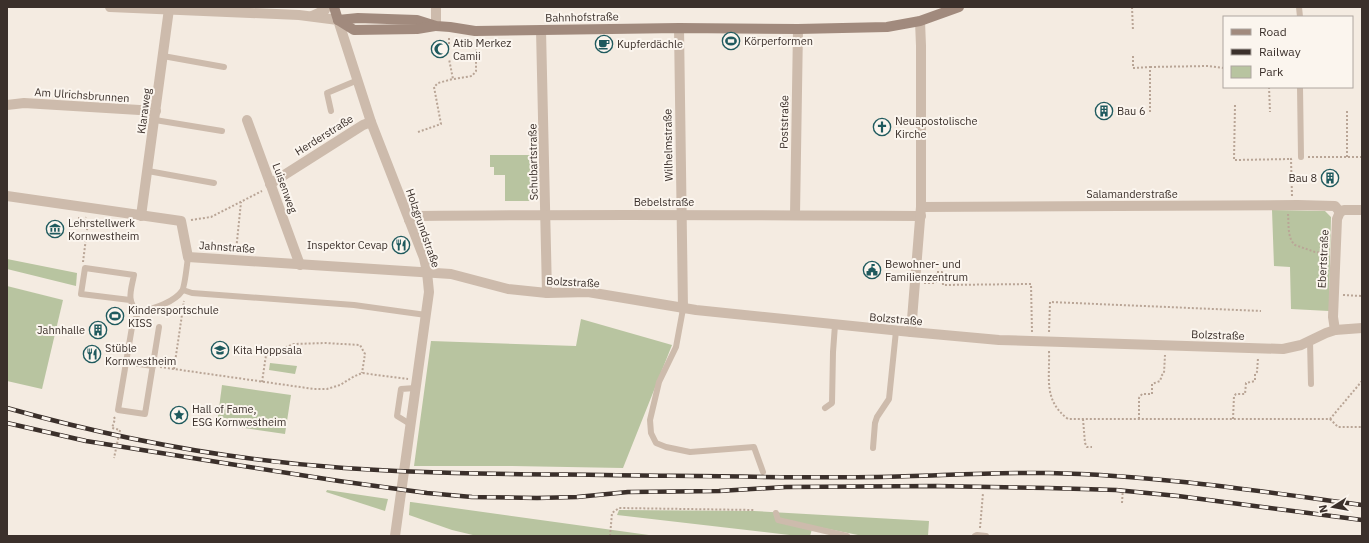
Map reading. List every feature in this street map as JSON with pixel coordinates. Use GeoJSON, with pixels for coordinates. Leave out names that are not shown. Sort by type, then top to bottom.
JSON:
{"type":"FeatureCollection","features":[{"type":"Feature","properties":{"kind":"main road","name":"Holzgrundstraße"},"geometry":{"type":"LineString","coordinates":[[334,7],[338,20]]}},
{"type":"Feature","properties":{"kind":"main road","name":"Bahnhofstraße"},"geometry":{"type":"LineString","coordinates":[[338,20],[354,30],[417,29],[436,26],[476,31],[679,28],[798,29],[887,27],[920,21],[958,7]]}},
{"type":"Feature","properties":{"kind":"street"},"geometry":{"type":"LineString","coordinates":[[110,7],[312,16],[338,20]]}},
{"type":"Feature","properties":{"kind":"street"},"geometry":{"type":"LineString","coordinates":[[312,16],[325,10],[326,7]]}},
{"type":"Feature","properties":{"kind":"street"},"geometry":{"type":"LineString","coordinates":[[436,7],[436,26]]}},
{"type":"Feature","properties":{"kind":"street","name":"Klaraweg"},"geometry":{"type":"LineString","coordinates":[[141,216],[169,9]]}},
{"type":"Feature","properties":{"kind":"street","name":"Holzgrundstraße"},"geometry":{"type":"LineString","coordinates":[[338,20],[371,122],[424,258],[427,272],[429,292],[395,536]]}},
{"type":"Feature","properties":{"kind":"street"},"geometry":{"type":"LineString","coordinates":[[912,332],[914,282],[921,212],[922,46],[920,21]]}},
{"type":"Feature","properties":{"kind":"street","name":"Wilhelmstraße"},"geometry":{"type":"LineString","coordinates":[[679,28],[683,308]]}},
{"type":"Feature","properties":{"kind":"street","name":"Poststraße"},"geometry":{"type":"LineString","coordinates":[[795,215],[798,29]]}},
{"type":"Feature","properties":{"kind":"street","name":"Schubartstraße"},"geometry":{"type":"LineString","coordinates":[[541,30],[547,293]]}},
{"type":"Feature","properties":{"kind":"street","name":"Am Ulrichsbrunnen"},"geometry":{"type":"LineString","coordinates":[[7,105],[24,103],[155,115]]}},
{"type":"Feature","properties":{"kind":"street","name":"Luisenweg"},"geometry":{"type":"LineString","coordinates":[[247,120],[300,265]]}},
{"type":"Feature","properties":{"kind":"street","name":"Herderstraße"},"geometry":{"type":"LineString","coordinates":[[270,184],[363,125],[371,122]]}},
{"type":"Feature","properties":{"kind":"street"},"geometry":{"type":"LineString","coordinates":[[7,196],[181,221]]}},
{"type":"Feature","properties":{"kind":"street","name":"Salamanderstraße"},"geometry":{"type":"LineString","coordinates":[[921,212],[1290,205],[1335,206],[1340,212]]}},
{"type":"Feature","properties":{"kind":"street"},"geometry":{"type":"LineString","coordinates":[[1340,212],[1344,210],[1362,210]]}},
{"type":"Feature","properties":{"kind":"street","name":"Bebelstraße"},"geometry":{"type":"LineString","coordinates":[[409,220],[419,216],[681,214],[795,215],[921,212]]}},
{"type":"Feature","properties":{"kind":"street","name":"Ebertstraße"},"geometry":{"type":"LineString","coordinates":[[1335,330],[1333,317],[1337,219],[1340,212]]}},
{"type":"Feature","properties":{"kind":"street","name":"Jahnstraße"},"geometry":{"type":"LineString","coordinates":[[181,221],[188,257],[427,272]]}},
{"type":"Feature","properties":{"kind":"street","name":"Bolzstraße"},"geometry":{"type":"LineString","coordinates":[[427,272],[451,274],[508,289],[547,293],[588,292],[683,308],[835,325],[999,340],[1283,349],[1301,345],[1335,330],[1362,328]]}},
{"type":"Feature","properties":{"kind":"lane"},"geometry":{"type":"LineString","coordinates":[[163,56],[224,67]]}},
{"type":"Feature","properties":{"kind":"lane"},"geometry":{"type":"LineString","coordinates":[[331,111],[327,93],[358,80]]}},
{"type":"Feature","properties":{"kind":"lane"},"geometry":{"type":"LineString","coordinates":[[1300,88],[1301,157]]}},
{"type":"Feature","properties":{"kind":"lane"},"geometry":{"type":"LineString","coordinates":[[155,115],[222,131]]}},
{"type":"Feature","properties":{"kind":"lane"},"geometry":{"type":"LineString","coordinates":[[148,171],[214,183]]}},
{"type":"Feature","properties":{"kind":"lane"},"geometry":{"type":"LineString","coordinates":[[159,327],[145,414],[118,410],[132,327],[138,313],[161,305],[176,297],[183,290],[188,257]]}},
{"type":"Feature","properties":{"kind":"lane"},"geometry":{"type":"LineString","coordinates":[[130,300],[81,294],[85,268],[134,275],[130,300],[133,308],[138,313]]}},
{"type":"Feature","properties":{"kind":"lane"},"geometry":{"type":"LineString","coordinates":[[183,290],[192,293],[354,305],[426,315]]}},
{"type":"Feature","properties":{"kind":"lane"},"geometry":{"type":"LineString","coordinates":[[683,308],[676,348],[659,382],[650,420],[651,433],[656,443],[666,447],[690,452],[754,447],[763,472]]}},
{"type":"Feature","properties":{"kind":"lane"},"geometry":{"type":"LineString","coordinates":[[825,408],[832,403],[835,325]]}},
{"type":"Feature","properties":{"kind":"lane"},"geometry":{"type":"LineString","coordinates":[[873,448],[877,417],[889,399],[896,331]]}},
{"type":"Feature","properties":{"kind":"lane"},"geometry":{"type":"LineString","coordinates":[[1310,341],[1311,384]]}},
{"type":"Feature","properties":{"kind":"lane"},"geometry":{"type":"LineString","coordinates":[[125,362],[153,366]]}},
{"type":"Feature","properties":{"kind":"lane"},"geometry":{"type":"LineString","coordinates":[[410,424],[397,416],[400,389],[416,384]]}},
{"type":"Feature","properties":{"kind":"lane"},"geometry":{"type":"LineString","coordinates":[[776,513],[778,520],[847,536]]}},
{"type":"Feature","properties":{"kind":"path"},"geometry":{"type":"LineString","coordinates":[[1132,7],[1133,32]]}},
{"type":"Feature","properties":{"kind":"path"},"geometry":{"type":"LineString","coordinates":[[418,132],[441,124],[434,87],[438,83],[472,76],[476,71],[476,31]]}},
{"type":"Feature","properties":{"kind":"path"},"geometry":{"type":"LineString","coordinates":[[1133,56],[1133,68],[1208,66],[1223,68]]}},
{"type":"Feature","properties":{"kind":"path"},"geometry":{"type":"LineString","coordinates":[[449,59],[453,80]]}},
{"type":"Feature","properties":{"kind":"path"},"geometry":{"type":"LineString","coordinates":[[1150,67],[1150,114]]}},
{"type":"Feature","properties":{"kind":"path"},"geometry":{"type":"LineString","coordinates":[[1269,88],[1270,112]]}},
{"type":"Feature","properties":{"kind":"path"},"geometry":{"type":"LineString","coordinates":[[1235,105],[1234,160],[1291,159],[1301,157],[1362,157]]}},
{"type":"Feature","properties":{"kind":"path"},"geometry":{"type":"LineString","coordinates":[[1347,111],[1347,157]]}},
{"type":"Feature","properties":{"kind":"path"},"geometry":{"type":"LineString","coordinates":[[1291,159],[1290,237],[1292,242],[1295,245],[1315,252],[1336,253]]}},
{"type":"Feature","properties":{"kind":"path"},"geometry":{"type":"LineString","coordinates":[[181,221],[211,217],[264,191],[270,184]]}},
{"type":"Feature","properties":{"kind":"path"},"geometry":{"type":"LineString","coordinates":[[236,260],[240,202]]}},
{"type":"Feature","properties":{"kind":"path"},"geometry":{"type":"LineString","coordinates":[[81,269],[88,222],[85,222]]}},
{"type":"Feature","properties":{"kind":"path"},"geometry":{"type":"LineString","coordinates":[[936,283],[936,272],[942,272],[943,285],[1031,284],[1032,341]]}},
{"type":"Feature","properties":{"kind":"path"},"geometry":{"type":"LineString","coordinates":[[174,369],[184,301],[183,290]]}},
{"type":"Feature","properties":{"kind":"path"},"geometry":{"type":"LineString","coordinates":[[1334,294],[1362,296]]}},
{"type":"Feature","properties":{"kind":"path"},"geometry":{"type":"LineString","coordinates":[[1262,311],[1050,302],[1049,341],[1051,397],[1058,410],[1068,419],[1330,419],[1338,427],[1362,427]]}},
{"type":"Feature","properties":{"kind":"path"},"geometry":{"type":"LineString","coordinates":[[262,382],[266,355],[294,344],[325,342],[360,345],[366,354],[362,373]]}},
{"type":"Feature","properties":{"kind":"path"},"geometry":{"type":"LineString","coordinates":[[1139,419],[1140,395],[1152,394],[1152,384],[1160,381],[1164,373],[1165,345]]}},
{"type":"Feature","properties":{"kind":"path"},"geometry":{"type":"LineString","coordinates":[[1234,419],[1234,396],[1236,394],[1245,394],[1246,383],[1255,381],[1259,348]]}},
{"type":"Feature","properties":{"kind":"path"},"geometry":{"type":"LineString","coordinates":[[153,366],[303,388],[326,389],[340,385],[353,376],[362,373],[416,384]]}},
{"type":"Feature","properties":{"kind":"path"},"geometry":{"type":"LineString","coordinates":[[1330,419],[1362,381]]}},
{"type":"Feature","properties":{"kind":"path"},"geometry":{"type":"LineString","coordinates":[[111,412],[115,419],[112,428],[120,430],[114,458]]}},
{"type":"Feature","properties":{"kind":"path"},"geometry":{"type":"LineString","coordinates":[[1083,419],[1085,443],[1087,447],[1092,447]]}},
{"type":"Feature","properties":{"kind":"path"},"geometry":{"type":"LineString","coordinates":[[1122,503],[1123,488]]}},
{"type":"Feature","properties":{"kind":"path"},"geometry":{"type":"LineString","coordinates":[[980,536],[983,493]]}},
{"type":"Feature","properties":{"kind":"path"},"geometry":{"type":"LineString","coordinates":[[610,536],[612,513],[619,508],[754,510]]}},
{"type":"Feature","properties":{"kind":"green space"},"geometry":{"type":"Polygon","coordinates":[[[490,155],[534,155],[534,201],[505,201],[505,175],[494,175],[494,167],[490,167],[490,155]]]}},
{"type":"Feature","properties":{"kind":"green space"},"geometry":{"type":"Polygon","coordinates":[[[1272,210],[1325,211],[1331,217],[1329,311],[1291,309],[1290,267],[1274,266],[1272,210]]]}},
{"type":"Feature","properties":{"kind":"green space"},"geometry":{"type":"Polygon","coordinates":[[[7,259],[77,273],[76,286],[7,269],[7,259]]]}},
{"type":"Feature","properties":{"kind":"green space"},"geometry":{"type":"Polygon","coordinates":[[[7,286],[63,300],[42,389],[7,381],[7,286]]]}},
{"type":"Feature","properties":{"kind":"green space"},"geometry":{"type":"Polygon","coordinates":[[[581,319],[672,345],[623,468],[414,466],[431,341],[576,346],[581,319]]]}},
{"type":"Feature","properties":{"kind":"green space"},"geometry":{"type":"Polygon","coordinates":[[[270,363],[297,366],[295,374],[269,370],[270,363]]]}},
{"type":"Feature","properties":{"kind":"green space"},"geometry":{"type":"Polygon","coordinates":[[[222,385],[291,395],[285,434],[217,424],[222,385]]]}},
{"type":"Feature","properties":{"kind":"green space"},"geometry":{"type":"Polygon","coordinates":[[[327,490],[388,499],[385,511],[326,492],[327,490]]]}},
{"type":"Feature","properties":{"kind":"green space"},"geometry":{"type":"Polygon","coordinates":[[[410,502],[656,536],[477,536],[452,530],[409,515],[410,502]]]}},
{"type":"Feature","properties":{"kind":"green space"},"geometry":{"type":"Polygon","coordinates":[[[619,510],[754,511],[929,521],[928,536],[863,536],[813,526],[810,536],[798,536],[617,515],[619,510]]]}},
{"type":"Feature","properties":{"kind":"railway"},"geometry":{"type":"LineString","coordinates":[[7,408],[90,429],[174,447],[258,460],[344,468],[474,473],[775,477],[878,477],[1028,473],[1088,474],[1206,484],[1362,505]]}},
{"type":"Feature","properties":{"kind":"railway"},"geometry":{"type":"LineString","coordinates":[[7,423],[86,441],[230,464],[339,481],[427,493],[472,497],[577,497],[628,492],[719,491],[786,487],[936,486],[1048,488],[1116,490],[1178,496],[1362,520]]}},
{"type":"Feature","properties":{"kind":"place","name":"Körperformen"},"geometry":{"type":"Point","coordinates":[731,41]}},
{"type":"Feature","properties":{"kind":"place","name":"Kupferdächle"},"geometry":{"type":"Point","coordinates":[604,44]}},
{"type":"Feature","properties":{"kind":"place","name":"Atib Merkez Camii"},"geometry":{"type":"Point","coordinates":[440,49]}},
{"type":"Feature","properties":{"kind":"place","name":"Bau 6"},"geometry":{"type":"Point","coordinates":[1104,111]}},
{"type":"Feature","properties":{"kind":"place","name":"Neuapostolische Kirche"},"geometry":{"type":"Point","coordinates":[882,127]}},
{"type":"Feature","properties":{"kind":"place","name":"Bau 8"},"geometry":{"type":"Point","coordinates":[1330,178]}},
{"type":"Feature","properties":{"kind":"place","name":"Lehrstellwerk Kornwestheim"},"geometry":{"type":"Point","coordinates":[55,229]}},
{"type":"Feature","properties":{"kind":"place","name":"Inspektor Cevap"},"geometry":{"type":"Point","coordinates":[401,245]}},
{"type":"Feature","properties":{"kind":"place","name":"Bewohner- und Familienzentrum"},"geometry":{"type":"Point","coordinates":[872,270]}},
{"type":"Feature","properties":{"kind":"place","name":"Kindersportschule KISS"},"geometry":{"type":"Point","coordinates":[115,316]}},
{"type":"Feature","properties":{"kind":"place","name":"Jahnhalle"},"geometry":{"type":"Point","coordinates":[98,330]}},
{"type":"Feature","properties":{"kind":"place","name":"Kita Hoppsala"},"geometry":{"type":"Point","coordinates":[220,350]}},
{"type":"Feature","properties":{"kind":"place","name":"Stüble Kornwestheim"},"geometry":{"type":"Point","coordinates":[92,354]}},
{"type":"Feature","properties":{"kind":"place","name":"Hall of Fame, ESG Kornwestheim"},"geometry":{"type":"Point","coordinates":[179,415]}}]}
